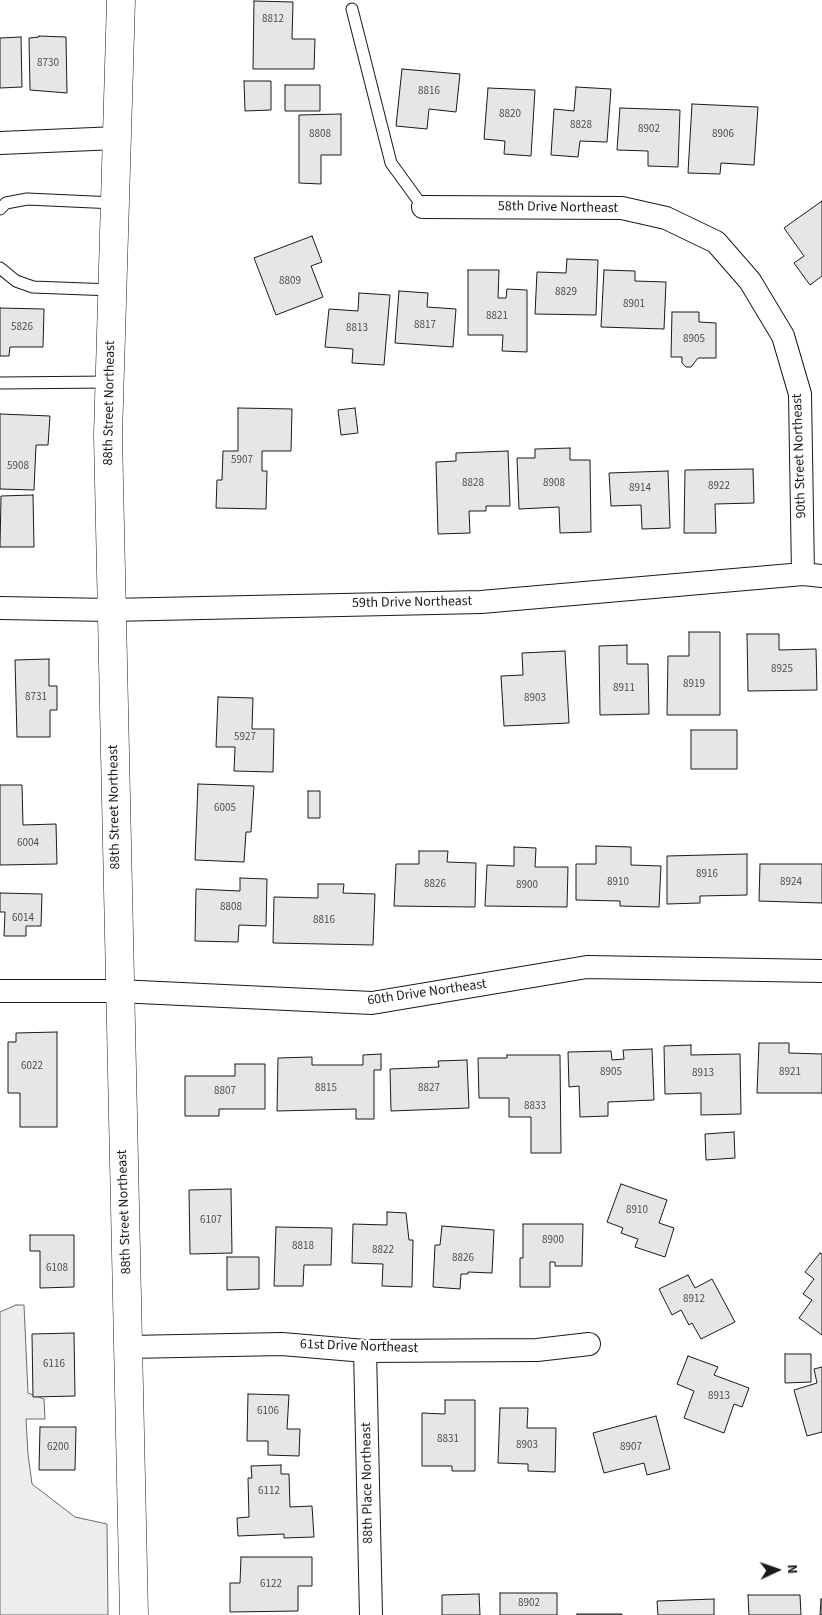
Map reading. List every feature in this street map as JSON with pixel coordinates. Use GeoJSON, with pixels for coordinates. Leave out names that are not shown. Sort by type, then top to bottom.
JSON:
{"type":"FeatureCollection","features":[{"type":"Feature","properties":{"kind":"main road","name":"88th Street Northeast"},"geometry":{"type":"LineString","coordinates":[[121,0],[110,382],[110,610],[134,1615]]}},
{"type":"Feature","properties":{"kind":"street"},"geometry":{"type":"LineString","coordinates":[[0,144],[117,138]]}},
{"type":"Feature","properties":{"kind":"street","name":"58th Drive Northeast"},"geometry":{"type":"LineString","coordinates":[[423,207],[622,208],[666,218],[716,242]]}},
{"type":"Feature","properties":{"kind":"street","name":"90th Street Northeast"},"geometry":{"type":"LineString","coordinates":[[716,242],[750,281],[783,336],[800,394],[813,575]]}},
{"type":"Feature","properties":{"kind":"street","name":"59th Drive Northeast"},"geometry":{"type":"LineString","coordinates":[[0,608],[110,610],[481,602],[813,575]]}},
{"type":"Feature","properties":{"kind":"street","name":"60th Drive Northeast"},"geometry":{"type":"LineString","coordinates":[[0,991],[118,991],[372,1003],[587,967],[822,970]]}},
{"type":"Feature","properties":{"kind":"street","name":"61st Drive Northeast"},"geometry":{"type":"LineString","coordinates":[[129,1347],[282,1344],[365,1351],[537,1350],[589,1344]]}},
{"type":"Feature","properties":{"kind":"street","name":"88th Place Northeast"},"geometry":{"type":"LineString","coordinates":[[365,1351],[371,1615]]}},
{"type":"Feature","properties":{"kind":"lane"},"geometry":{"type":"LineString","coordinates":[[352,9],[391,163],[423,207]]}},
{"type":"Feature","properties":{"kind":"lane"},"geometry":{"type":"LineString","coordinates":[[0,209],[6,203],[27,199],[115,203]]}},
{"type":"Feature","properties":{"kind":"lane"},"geometry":{"type":"LineString","coordinates":[[0,268],[16,281],[33,287],[112,290]]}},
{"type":"Feature","properties":{"kind":"lane"},"geometry":{"type":"LineString","coordinates":[[0,383],[110,382]]}},
{"type":"Feature","properties":{"kind":"shaded area"},"geometry":{"type":"Polygon","coordinates":[[[16,1305],[24,1305],[28,1393],[44,1399],[45,1419],[26,1419],[32,1484],[75,1517],[107,1524],[108,1615],[0,1615],[0,1312],[16,1305]]]}},
{"type":"Feature","properties":{"kind":"building"},"geometry":{"type":"Polygon","coordinates":[[[254,1],[293,2],[292,39],[315,39],[314,69],[253,69],[254,1]]]}},
{"type":"Feature","properties":{"kind":"building"},"geometry":{"type":"Polygon","coordinates":[[[39,36],[66,37],[67,93],[30,90],[29,38],[39,36]]]}},
{"type":"Feature","properties":{"kind":"building"},"geometry":{"type":"Polygon","coordinates":[[[21,37],[22,87],[0,88],[0,38],[21,37]]]}},
{"type":"Feature","properties":{"kind":"building"},"geometry":{"type":"Polygon","coordinates":[[[402,69],[460,74],[456,112],[429,109],[427,129],[396,126],[402,69]]]}},
{"type":"Feature","properties":{"kind":"building"},"geometry":{"type":"Polygon","coordinates":[[[244,81],[271,81],[271,110],[245,111],[244,81]]]}},
{"type":"Feature","properties":{"kind":"building"},"geometry":{"type":"Polygon","coordinates":[[[285,85],[320,85],[320,111],[285,111],[285,85]]]}},
{"type":"Feature","properties":{"kind":"building"},"geometry":{"type":"Polygon","coordinates":[[[576,87],[611,89],[607,142],[580,141],[578,157],[551,155],[554,109],[574,111],[576,87]]]}},
{"type":"Feature","properties":{"kind":"building"},"geometry":{"type":"Polygon","coordinates":[[[488,88],[535,90],[531,156],[504,154],[505,141],[484,139],[488,88]]]}},
{"type":"Feature","properties":{"kind":"building"},"geometry":{"type":"Polygon","coordinates":[[[692,104],[758,107],[754,165],[721,163],[720,174],[688,173],[692,104]]]}},
{"type":"Feature","properties":{"kind":"building"},"geometry":{"type":"Polygon","coordinates":[[[620,108],[680,110],[678,167],[648,166],[648,151],[617,150],[620,108]]]}},
{"type":"Feature","properties":{"kind":"building"},"geometry":{"type":"Polygon","coordinates":[[[341,114],[341,155],[321,155],[321,184],[299,183],[299,115],[341,114]]]}},
{"type":"Feature","properties":{"kind":"building"},"geometry":{"type":"Polygon","coordinates":[[[822,201],[822,276],[810,285],[794,263],[804,256],[784,228],[822,201]]]}},
{"type":"Feature","properties":{"kind":"building"},"geometry":{"type":"Polygon","coordinates":[[[312,236],[322,262],[311,266],[323,297],[276,315],[254,258],[312,236]]]}},
{"type":"Feature","properties":{"kind":"building"},"geometry":{"type":"Polygon","coordinates":[[[567,259],[598,260],[596,315],[535,314],[537,272],[566,273],[567,259]]]}},
{"type":"Feature","properties":{"kind":"building"},"geometry":{"type":"Polygon","coordinates":[[[468,270],[499,270],[498,298],[506,298],[507,289],[527,290],[527,352],[502,351],[503,335],[468,335],[468,270]]]}},
{"type":"Feature","properties":{"kind":"building"},"geometry":{"type":"Polygon","coordinates":[[[604,270],[635,271],[635,281],[666,282],[664,329],[601,327],[604,270]]]}},
{"type":"Feature","properties":{"kind":"building"},"geometry":{"type":"Polygon","coordinates":[[[399,291],[428,293],[427,307],[456,309],[453,347],[395,343],[399,291]]]}},
{"type":"Feature","properties":{"kind":"building"},"geometry":{"type":"Polygon","coordinates":[[[359,293],[390,295],[384,365],[352,363],[353,349],[325,347],[329,309],[358,311],[359,293]]]}},
{"type":"Feature","properties":{"kind":"building"},"geometry":{"type":"Polygon","coordinates":[[[0,308],[44,309],[43,347],[10,347],[9,356],[0,356],[0,308]]]}},
{"type":"Feature","properties":{"kind":"building"},"geometry":{"type":"Polygon","coordinates":[[[672,312],[699,312],[699,322],[716,323],[716,358],[698,358],[691,367],[686,367],[682,363],[682,357],[671,357],[672,312]]]}},
{"type":"Feature","properties":{"kind":"building"},"geometry":{"type":"Polygon","coordinates":[[[238,408],[292,409],[291,451],[262,451],[262,471],[267,471],[266,509],[216,508],[217,480],[222,480],[223,451],[238,451],[238,408]]]}},
{"type":"Feature","properties":{"kind":"building"},"geometry":{"type":"Polygon","coordinates":[[[355,408],[358,433],[341,435],[338,410],[355,408]]]}},
{"type":"Feature","properties":{"kind":"building"},"geometry":{"type":"Polygon","coordinates":[[[0,414],[50,416],[48,445],[36,445],[34,490],[0,489],[0,414]]]}},
{"type":"Feature","properties":{"kind":"building"},"geometry":{"type":"Polygon","coordinates":[[[570,448],[570,460],[590,460],[591,532],[560,533],[559,507],[519,509],[517,458],[535,458],[535,449],[570,448]]]}},
{"type":"Feature","properties":{"kind":"building"},"geometry":{"type":"Polygon","coordinates":[[[508,451],[510,506],[486,506],[486,511],[469,511],[470,533],[438,534],[436,462],[456,461],[456,453],[508,451]]]}},
{"type":"Feature","properties":{"kind":"building"},"geometry":{"type":"Polygon","coordinates":[[[753,469],[754,503],[715,504],[716,533],[684,533],[685,470],[753,469]]]}},
{"type":"Feature","properties":{"kind":"building"},"geometry":{"type":"Polygon","coordinates":[[[668,471],[670,528],[642,529],[641,505],[611,506],[609,473],[668,471]]]}},
{"type":"Feature","properties":{"kind":"building"},"geometry":{"type":"Polygon","coordinates":[[[33,495],[34,547],[0,547],[1,496],[33,495]]]}},
{"type":"Feature","properties":{"kind":"building"},"geometry":{"type":"Polygon","coordinates":[[[689,632],[720,632],[720,715],[667,715],[668,656],[689,656],[689,632]]]}},
{"type":"Feature","properties":{"kind":"building"},"geometry":{"type":"Polygon","coordinates":[[[747,634],[779,634],[779,650],[816,649],[817,690],[748,691],[747,634]]]}},
{"type":"Feature","properties":{"kind":"building"},"geometry":{"type":"Polygon","coordinates":[[[627,645],[627,664],[648,664],[649,714],[600,715],[599,646],[627,645]]]}},
{"type":"Feature","properties":{"kind":"building"},"geometry":{"type":"Polygon","coordinates":[[[565,651],[569,723],[504,726],[501,676],[523,675],[522,653],[565,651]]]}},
{"type":"Feature","properties":{"kind":"building"},"geometry":{"type":"Polygon","coordinates":[[[49,659],[49,686],[57,686],[57,710],[50,710],[50,737],[17,737],[15,660],[49,659]]]}},
{"type":"Feature","properties":{"kind":"building"},"geometry":{"type":"Polygon","coordinates":[[[218,697],[253,698],[252,729],[274,729],[273,772],[234,771],[235,747],[216,747],[218,697]]]}},
{"type":"Feature","properties":{"kind":"building"},"geometry":{"type":"Polygon","coordinates":[[[691,730],[737,730],[737,769],[691,769],[691,730]]]}},
{"type":"Feature","properties":{"kind":"building"},"geometry":{"type":"Polygon","coordinates":[[[198,784],[254,786],[251,832],[246,832],[244,862],[195,860],[198,784]]]}},
{"type":"Feature","properties":{"kind":"building"},"geometry":{"type":"Polygon","coordinates":[[[0,785],[22,785],[23,825],[56,824],[57,864],[0,865],[0,785]]]}},
{"type":"Feature","properties":{"kind":"building"},"geometry":{"type":"Polygon","coordinates":[[[308,791],[320,791],[320,818],[308,818],[308,791]]]}},
{"type":"Feature","properties":{"kind":"building"},"geometry":{"type":"Polygon","coordinates":[[[596,846],[631,847],[631,865],[661,866],[659,907],[620,906],[620,901],[576,900],[576,864],[596,864],[596,846]]]}},
{"type":"Feature","properties":{"kind":"building"},"geometry":{"type":"Polygon","coordinates":[[[514,847],[536,848],[535,867],[568,867],[567,907],[485,906],[487,865],[514,866],[514,847]]]}},
{"type":"Feature","properties":{"kind":"building"},"geometry":{"type":"Polygon","coordinates":[[[419,851],[448,851],[447,862],[476,863],[475,907],[394,906],[396,864],[419,864],[419,851]]]}},
{"type":"Feature","properties":{"kind":"building"},"geometry":{"type":"Polygon","coordinates":[[[747,854],[747,895],[700,896],[700,903],[667,904],[667,856],[747,854]]]}},
{"type":"Feature","properties":{"kind":"building"},"geometry":{"type":"Polygon","coordinates":[[[760,864],[822,864],[822,903],[759,901],[760,864]]]}},
{"type":"Feature","properties":{"kind":"building"},"geometry":{"type":"Polygon","coordinates":[[[240,878],[267,879],[266,926],[239,925],[238,942],[195,941],[196,889],[240,891],[240,878]]]}},
{"type":"Feature","properties":{"kind":"building"},"geometry":{"type":"Polygon","coordinates":[[[318,884],[344,884],[343,893],[375,894],[373,945],[273,943],[274,897],[318,898],[318,884]]]}},
{"type":"Feature","properties":{"kind":"building"},"geometry":{"type":"Polygon","coordinates":[[[0,893],[42,894],[41,926],[26,926],[26,936],[4,936],[5,912],[0,912],[0,893]]]}},
{"type":"Feature","properties":{"kind":"building"},"geometry":{"type":"Polygon","coordinates":[[[57,1032],[57,1127],[20,1127],[20,1093],[8,1093],[8,1042],[16,1042],[16,1033],[57,1032]]]}},
{"type":"Feature","properties":{"kind":"building"},"geometry":{"type":"Polygon","coordinates":[[[759,1043],[789,1043],[789,1053],[822,1054],[822,1093],[757,1093],[759,1043]]]}},
{"type":"Feature","properties":{"kind":"building"},"geometry":{"type":"Polygon","coordinates":[[[691,1045],[691,1055],[740,1054],[741,1114],[701,1115],[701,1093],[665,1094],[664,1046],[691,1045]]]}},
{"type":"Feature","properties":{"kind":"building"},"geometry":{"type":"Polygon","coordinates":[[[652,1049],[654,1100],[608,1102],[608,1116],[580,1117],[579,1086],[569,1087],[568,1052],[611,1051],[612,1060],[624,1059],[623,1050],[652,1049]]]}},
{"type":"Feature","properties":{"kind":"building"},"geometry":{"type":"Polygon","coordinates":[[[381,1054],[381,1070],[374,1070],[374,1119],[356,1119],[356,1109],[277,1111],[278,1058],[312,1057],[312,1065],[363,1065],[363,1055],[381,1054]]]}},
{"type":"Feature","properties":{"kind":"building"},"geometry":{"type":"Polygon","coordinates":[[[507,1055],[560,1055],[561,1153],[531,1153],[531,1117],[509,1117],[509,1098],[479,1098],[478,1058],[507,1058],[507,1055]]]}},
{"type":"Feature","properties":{"kind":"building"},"geometry":{"type":"Polygon","coordinates":[[[467,1060],[469,1108],[391,1111],[390,1069],[439,1067],[438,1061],[467,1060]]]}},
{"type":"Feature","properties":{"kind":"building"},"geometry":{"type":"Polygon","coordinates":[[[235,1064],[265,1064],[265,1109],[219,1109],[219,1116],[185,1116],[185,1076],[235,1076],[235,1064]]]}},
{"type":"Feature","properties":{"kind":"building"},"geometry":{"type":"Polygon","coordinates":[[[734,1132],[735,1158],[706,1160],[705,1134],[734,1132]]]}},
{"type":"Feature","properties":{"kind":"building"},"geometry":{"type":"Polygon","coordinates":[[[621,1184],[667,1200],[659,1223],[674,1228],[665,1257],[635,1247],[638,1239],[621,1233],[623,1228],[607,1222],[621,1184]]]}},
{"type":"Feature","properties":{"kind":"building"},"geometry":{"type":"Polygon","coordinates":[[[231,1189],[232,1253],[190,1254],[189,1190],[231,1189]]]}},
{"type":"Feature","properties":{"kind":"building"},"geometry":{"type":"Polygon","coordinates":[[[387,1212],[406,1213],[409,1240],[413,1240],[412,1287],[382,1286],[383,1264],[352,1263],[353,1224],[387,1225],[387,1212]]]}},
{"type":"Feature","properties":{"kind":"building"},"geometry":{"type":"Polygon","coordinates":[[[523,1224],[583,1224],[582,1266],[555,1266],[555,1262],[550,1262],[550,1287],[520,1287],[520,1258],[523,1258],[523,1224]]]}},
{"type":"Feature","properties":{"kind":"building"},"geometry":{"type":"Polygon","coordinates":[[[442,1226],[494,1230],[492,1273],[468,1272],[468,1274],[461,1274],[460,1289],[433,1287],[435,1245],[440,1245],[442,1226]]]}},
{"type":"Feature","properties":{"kind":"building"},"geometry":{"type":"Polygon","coordinates":[[[276,1227],[332,1228],[331,1265],[304,1265],[303,1286],[274,1286],[276,1227]]]}},
{"type":"Feature","properties":{"kind":"building"},"geometry":{"type":"Polygon","coordinates":[[[30,1235],[74,1235],[74,1287],[40,1288],[40,1251],[30,1251],[30,1235]]]}},
{"type":"Feature","properties":{"kind":"building"},"geometry":{"type":"Polygon","coordinates":[[[820,1253],[822,1254],[822,1335],[799,1318],[812,1300],[803,1294],[814,1279],[805,1272],[820,1253]]]}},
{"type":"Feature","properties":{"kind":"building"},"geometry":{"type":"Polygon","coordinates":[[[227,1257],[259,1257],[259,1289],[227,1290],[227,1257]]]}},
{"type":"Feature","properties":{"kind":"building"},"geometry":{"type":"Polygon","coordinates":[[[688,1275],[695,1288],[712,1279],[735,1322],[701,1339],[692,1323],[689,1325],[681,1310],[672,1315],[659,1289],[688,1275]]]}},
{"type":"Feature","properties":{"kind":"building"},"geometry":{"type":"Polygon","coordinates":[[[74,1333],[75,1396],[33,1397],[32,1334],[74,1333]]]}},
{"type":"Feature","properties":{"kind":"building"},"geometry":{"type":"Polygon","coordinates":[[[785,1354],[811,1354],[811,1382],[785,1383],[785,1354]]]}},
{"type":"Feature","properties":{"kind":"building"},"geometry":{"type":"Polygon","coordinates":[[[688,1356],[718,1367],[714,1375],[749,1388],[742,1407],[734,1404],[724,1433],[684,1418],[694,1391],[677,1384],[688,1356]]]}},
{"type":"Feature","properties":{"kind":"building"},"geometry":{"type":"Polygon","coordinates":[[[822,1367],[822,1432],[807,1436],[794,1390],[817,1383],[814,1369],[822,1367]]]}},
{"type":"Feature","properties":{"kind":"building"},"geometry":{"type":"Polygon","coordinates":[[[248,1394],[289,1395],[287,1429],[300,1429],[299,1456],[268,1455],[268,1441],[247,1441],[248,1394]]]}},
{"type":"Feature","properties":{"kind":"building"},"geometry":{"type":"Polygon","coordinates":[[[445,1400],[475,1400],[475,1471],[452,1471],[452,1466],[422,1466],[422,1413],[445,1414],[445,1400]]]}},
{"type":"Feature","properties":{"kind":"building"},"geometry":{"type":"Polygon","coordinates":[[[500,1408],[528,1408],[527,1428],[556,1428],[555,1472],[528,1471],[528,1464],[498,1463],[500,1408]]]}},
{"type":"Feature","properties":{"kind":"building"},"geometry":{"type":"Polygon","coordinates":[[[656,1416],[670,1469],[647,1475],[644,1463],[604,1473],[593,1433],[656,1416]]]}},
{"type":"Feature","properties":{"kind":"building"},"geometry":{"type":"Polygon","coordinates":[[[40,1427],[76,1427],[75,1470],[39,1470],[40,1427]]]}},
{"type":"Feature","properties":{"kind":"building"},"geometry":{"type":"Polygon","coordinates":[[[281,1465],[281,1474],[289,1474],[290,1507],[312,1506],[314,1537],[284,1538],[284,1534],[238,1536],[237,1518],[249,1517],[248,1478],[252,1478],[251,1466],[281,1465]]]}},
{"type":"Feature","properties":{"kind":"building"},"geometry":{"type":"Polygon","coordinates":[[[241,1557],[312,1557],[312,1586],[298,1586],[298,1611],[230,1612],[230,1583],[240,1583],[241,1557]]]}},
{"type":"Feature","properties":{"kind":"building"},"geometry":{"type":"Polygon","coordinates":[[[500,1593],[557,1593],[557,1615],[500,1615],[500,1593]]]}},
{"type":"Feature","properties":{"kind":"building"},"geometry":{"type":"Polygon","coordinates":[[[479,1594],[480,1615],[442,1615],[442,1595],[479,1594]]]}},
{"type":"Feature","properties":{"kind":"building"},"geometry":{"type":"Polygon","coordinates":[[[748,1595],[800,1595],[801,1615],[749,1615],[748,1595]]]}},
{"type":"Feature","properties":{"kind":"building"},"geometry":{"type":"Polygon","coordinates":[[[714,1599],[714,1615],[658,1615],[657,1601],[714,1599]]]}},
{"type":"Feature","properties":{"kind":"building"},"geometry":{"type":"Polygon","coordinates":[[[821,1599],[822,1615],[820,1615],[821,1599]]]}},
{"type":"Feature","properties":{"kind":"building"},"geometry":{"type":"Polygon","coordinates":[[[622,1614],[622,1615],[577,1615],[622,1614]]]}}]}
